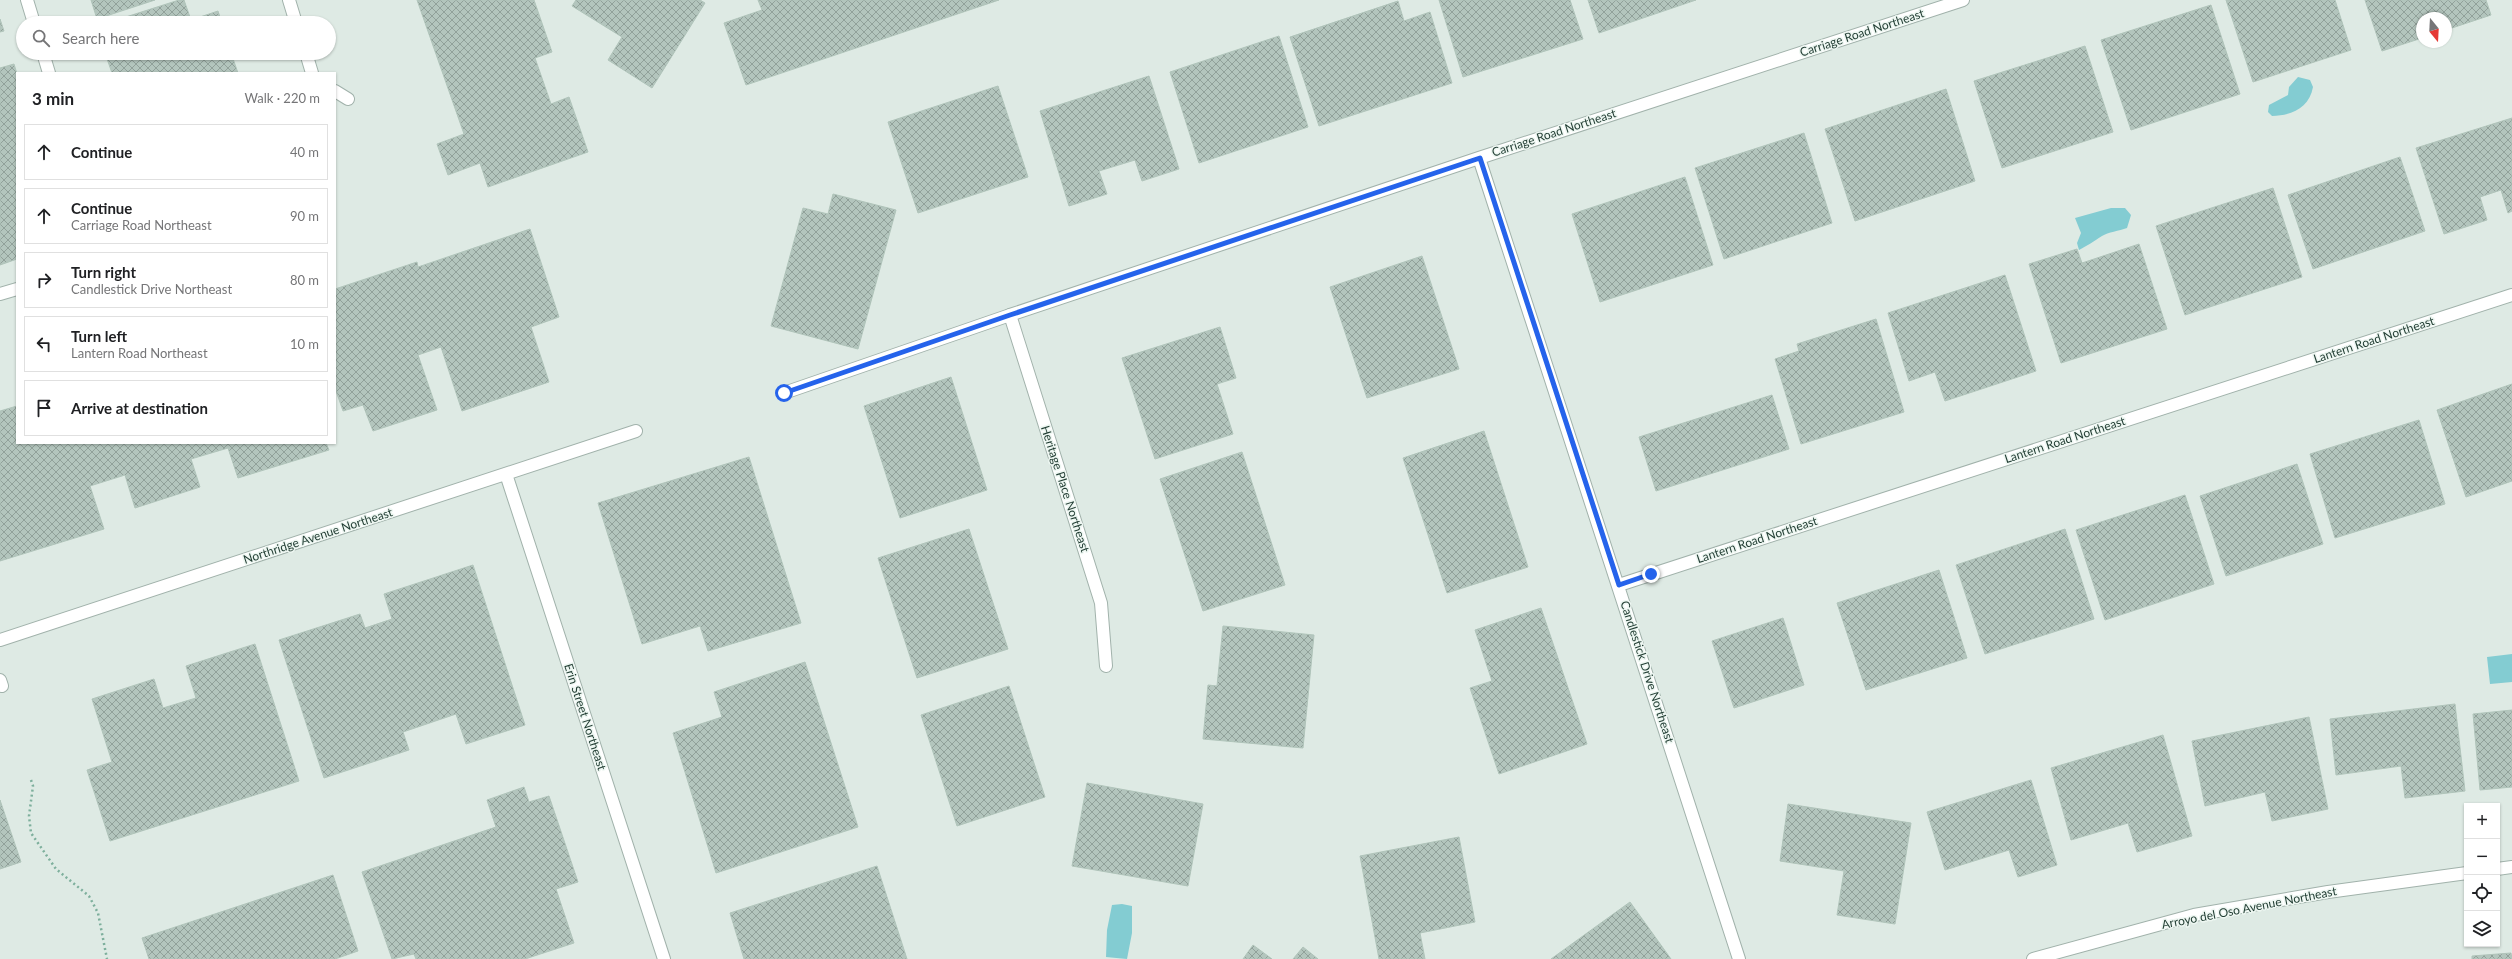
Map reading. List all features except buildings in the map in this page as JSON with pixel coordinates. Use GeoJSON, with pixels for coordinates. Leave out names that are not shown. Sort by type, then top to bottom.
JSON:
{"type":"FeatureCollection","features":[{"type":"Feature","properties":{"kind":"street"},"geometry":{"type":"LineString","coordinates":[[27,0],[32,16]]}},
{"type":"Feature","properties":{"kind":"street"},"geometry":{"type":"LineString","coordinates":[[289,0],[294,16]]}},
{"type":"Feature","properties":{"kind":"street","name":"Carriage Road Northeast"},"geometry":{"type":"LineString","coordinates":[[784,393],[1010,315],[1480,158],[1963,0]]}},
{"type":"Feature","properties":{"kind":"street"},"geometry":{"type":"LineString","coordinates":[[45,60],[49,72]]}},
{"type":"Feature","properties":{"kind":"street"},"geometry":{"type":"LineString","coordinates":[[308,60],[312,72]]}},
{"type":"Feature","properties":{"kind":"street"},"geometry":{"type":"LineString","coordinates":[[336,92],[348,99]]}},
{"type":"Feature","properties":{"kind":"street","name":"Candlestick Drive Northeast"},"geometry":{"type":"LineString","coordinates":[[1480,158],[1739,959]]}},
{"type":"Feature","properties":{"kind":"street"},"geometry":{"type":"LineString","coordinates":[[0,294],[16,289]]}},
{"type":"Feature","properties":{"kind":"street","name":"Lantern Road Northeast"},"geometry":{"type":"LineString","coordinates":[[1619,585],[2512,295]]}},
{"type":"Feature","properties":{"kind":"street","name":"Heritage Place Northeast"},"geometry":{"type":"LineString","coordinates":[[1010,315],[1101,603],[1106,666]]}},
{"type":"Feature","properties":{"kind":"street","name":"Northridge Avenue Northeast"},"geometry":{"type":"LineString","coordinates":[[0,640],[636,431]]}},
{"type":"Feature","properties":{"kind":"street","name":"Erin Street Northeast"},"geometry":{"type":"LineString","coordinates":[[506,474],[664,959]]}},
{"type":"Feature","properties":{"kind":"street"},"geometry":{"type":"LineString","coordinates":[[2500,869],[2512,867]]}},
{"type":"Feature","properties":{"kind":"street","name":"Arroyo del Oso Avenue Northeast"},"geometry":{"type":"LineString","coordinates":[[2033,959],[2194,915],[2328,892],[2464,873]]}},
{"type":"Feature","properties":{"kind":"path"},"geometry":{"type":"LineString","coordinates":[[31,780],[33,786],[29,816],[31,833],[56,869],[89,896],[98,913],[107,959]]}},
{"type":"Feature","properties":{"kind":"water"},"geometry":{"type":"Polygon","coordinates":[[[2298,77],[2310,80],[2313,87],[2308,100],[2299,109],[2293,112],[2272,116],[2268,112],[2269,105],[2288,95],[2289,87],[2298,77]]]}},
{"type":"Feature","properties":{"kind":"water"},"geometry":{"type":"Polygon","coordinates":[[[2111,208],[2125,208],[2131,215],[2127,228],[2104,235],[2079,250],[2077,243],[2081,233],[2075,218],[2111,208]]]}},
{"type":"Feature","properties":{"kind":"water"},"geometry":{"type":"Polygon","coordinates":[[[2512,654],[2512,682],[2490,684],[2487,657],[2512,654]]]}},
{"type":"Feature","properties":{"kind":"water"},"geometry":{"type":"Polygon","coordinates":[[[1122,904],[1132,906],[1132,933],[1127,959],[1106,957],[1107,930],[1112,905],[1122,904]]]}},
{"type":"Feature","properties":{"kind":"route"},"geometry":{"type":"LineString","coordinates":[[784,393],[1010,315],[1480,158],[1619,585],[1651,574]]}}]}
